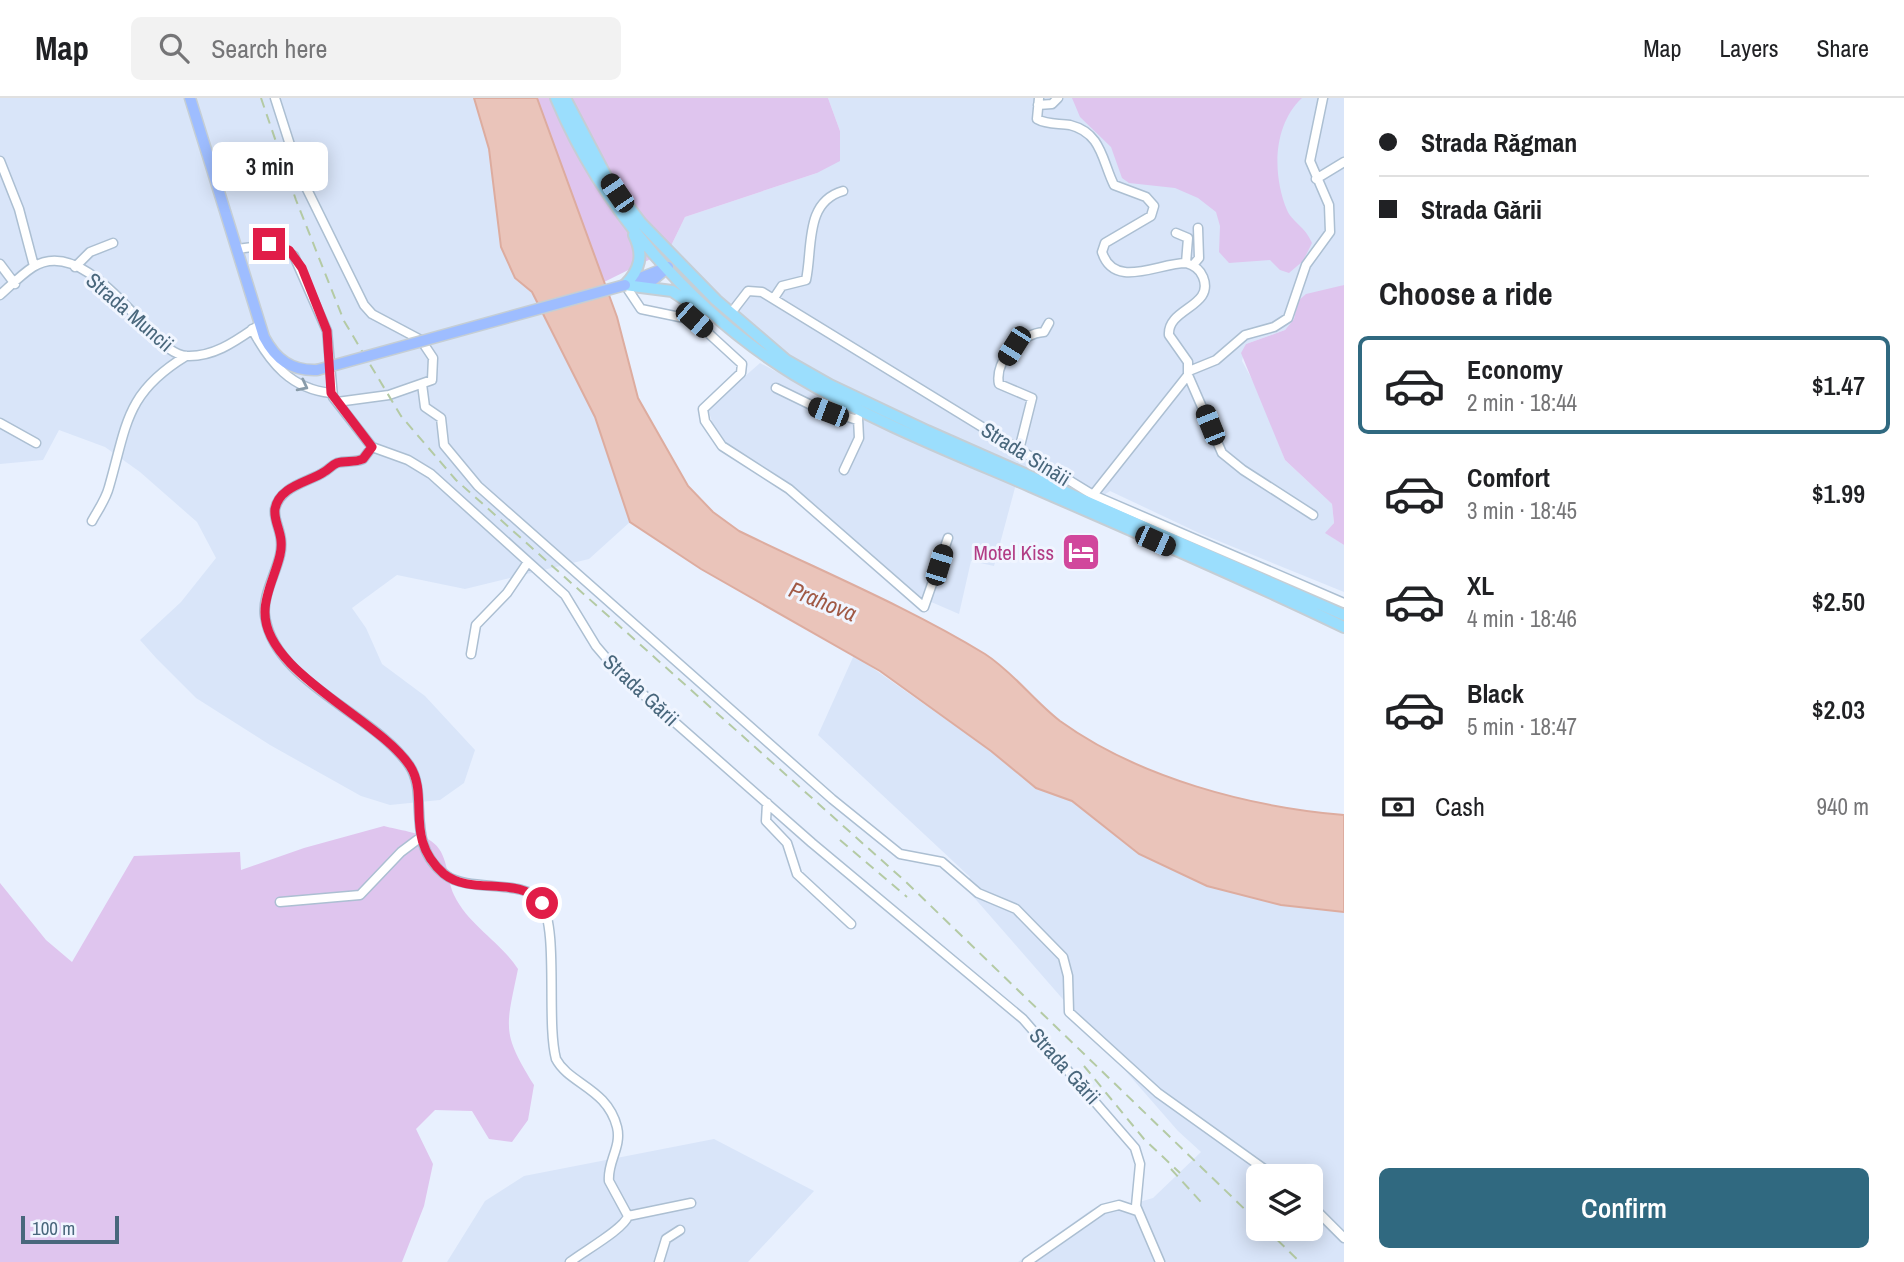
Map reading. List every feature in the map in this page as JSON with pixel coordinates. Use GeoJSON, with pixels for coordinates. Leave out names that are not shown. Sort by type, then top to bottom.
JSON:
{"type":"FeatureCollection","features":[{"type":"Feature","properties":{"kind":"highway"},"geometry":{"type":"LineString","coordinates":[[556,98],[583,154],[620,212],[640,253],[636,273],[625,285]]}},
{"type":"Feature","properties":{"kind":"highway"},"geometry":{"type":"LineString","coordinates":[[565,98],[617,193],[672,264],[715,314],[768,356]]}},
{"type":"Feature","properties":{"kind":"highway"},"geometry":{"type":"LineString","coordinates":[[620,212],[672,264],[786,360],[830,385],[1012,470],[1344,615]]}},
{"type":"Feature","properties":{"kind":"highway"},"geometry":{"type":"LineString","coordinates":[[625,285],[657,287],[682,296],[733,337],[805,380],[862,409],[1344,625]]}},
{"type":"Feature","properties":{"kind":"main road"},"geometry":{"type":"LineString","coordinates":[[190,98],[237,249],[256,327],[273,352],[284,362],[300,369],[317,370],[654,279],[672,264]]}},
{"type":"Feature","properties":{"kind":"street"},"geometry":{"type":"LineString","coordinates":[[275,98],[299,173],[368,311],[421,340],[429,350],[434,373],[432,380],[389,395],[337,402]]}},
{"type":"Feature","properties":{"kind":"street"},"geometry":{"type":"LineString","coordinates":[[1058,98],[1052,104],[1038,102],[1036,117],[1041,122],[1077,127],[1093,139],[1102,152],[1116,188],[1146,197],[1154,205],[1151,216],[1105,243],[1102,251],[1107,264],[1116,271],[1127,273],[1190,264],[1199,258],[1198,228]]}},
{"type":"Feature","properties":{"kind":"street"},"geometry":{"type":"LineString","coordinates":[[1093,495],[1189,373],[1216,360],[1245,335],[1274,327],[1288,318],[1306,265],[1331,226],[1329,205],[1310,161],[1323,98]]}},
{"type":"Feature","properties":{"kind":"street"},"geometry":{"type":"LineString","coordinates":[[0,161],[19,209],[34,266],[0,295]]}},
{"type":"Feature","properties":{"kind":"street"},"geometry":{"type":"LineString","coordinates":[[1316,179],[1344,162]]}},
{"type":"Feature","properties":{"kind":"street"},"geometry":{"type":"LineString","coordinates":[[774,298],[782,286],[806,280],[817,209],[834,193],[843,191]]}},
{"type":"Feature","properties":{"kind":"street"},"geometry":{"type":"LineString","coordinates":[[1176,233],[1188,238],[1190,264],[1204,280],[1204,294],[1173,321],[1168,330],[1188,362],[1189,373],[1222,453],[1313,515]]}},
{"type":"Feature","properties":{"kind":"street","name":"Strada Muncii"},"geometry":{"type":"LineString","coordinates":[[75,267],[90,253],[113,243]]}},
{"type":"Feature","properties":{"kind":"street"},"geometry":{"type":"LineString","coordinates":[[237,249],[274,244],[289,250],[298,261],[327,331],[331,393],[372,447],[363,459],[332,466],[305,480],[279,500],[275,513],[281,528],[282,545],[264,614],[276,645],[293,668],[353,713],[409,765],[415,777],[421,838],[438,869],[458,882],[532,892],[542,903],[548,928],[556,1059],[563,1069],[599,1096],[613,1115],[618,1142],[609,1181],[628,1216]]}},
{"type":"Feature","properties":{"kind":"street","name":"Strada Muncii"},"geometry":{"type":"LineString","coordinates":[[34,266],[57,263],[75,267],[104,283],[169,349],[186,356]]}},
{"type":"Feature","properties":{"kind":"street"},"geometry":{"type":"LineString","coordinates":[[0,264],[15,284]]}},
{"type":"Feature","properties":{"kind":"street"},"geometry":{"type":"LineString","coordinates":[[625,285],[642,309],[694,320],[742,364],[741,373],[704,408],[705,421],[722,446],[789,489],[924,607],[948,538]]}},
{"type":"Feature","properties":{"kind":"street","name":"Strada Sinăii"},"geometry":{"type":"LineString","coordinates":[[731,313],[748,291],[758,290],[1093,495],[1344,603]]}},
{"type":"Feature","properties":{"kind":"street"},"geometry":{"type":"LineString","coordinates":[[1018,450],[1032,398],[999,384],[998,377],[1014,346],[1031,334],[1044,332],[1049,323]]}},
{"type":"Feature","properties":{"kind":"street"},"geometry":{"type":"LineString","coordinates":[[256,327],[265,354],[284,375],[307,389],[331,393]]}},
{"type":"Feature","properties":{"kind":"street","name":"Strada Muncii"},"geometry":{"type":"LineString","coordinates":[[92,521],[109,489],[121,433],[130,411],[166,368],[186,356],[219,350],[256,327]]}},
{"type":"Feature","properties":{"kind":"street","name":"Strada Gării"},"geometry":{"type":"LineString","coordinates":[[422,384],[425,407],[441,418],[444,445],[478,486],[832,799],[900,854],[942,862],[978,893],[1016,909],[1047,937],[1066,965],[1069,1012],[1158,1093],[1257,1164]]}},
{"type":"Feature","properties":{"kind":"street"},"geometry":{"type":"LineString","coordinates":[[776,388],[809,404],[857,420]]}},
{"type":"Feature","properties":{"kind":"street"},"geometry":{"type":"LineString","coordinates":[[844,470],[859,438],[857,420],[862,409]]}},
{"type":"Feature","properties":{"kind":"street"},"geometry":{"type":"LineString","coordinates":[[0,423],[36,443]]}},
{"type":"Feature","properties":{"kind":"street","name":"Strada Gării"},"geometry":{"type":"LineString","coordinates":[[372,447],[424,468],[565,596],[596,646],[621,674],[766,803],[1023,1019],[1135,1148],[1139,1158],[1137,1211]]}},
{"type":"Feature","properties":{"kind":"street"},"geometry":{"type":"LineString","coordinates":[[471,654],[476,625],[507,593],[528,562]]}},
{"type":"Feature","properties":{"kind":"street"},"geometry":{"type":"LineString","coordinates":[[766,803],[766,821],[787,843],[797,874],[851,924]]}},
{"type":"Feature","properties":{"kind":"street"},"geometry":{"type":"LineString","coordinates":[[280,902],[360,895],[401,852],[421,838]]}},
{"type":"Feature","properties":{"kind":"street"},"geometry":{"type":"LineString","coordinates":[[570,1262],[593,1243],[620,1228],[628,1216],[691,1203]]}},
{"type":"Feature","properties":{"kind":"street"},"geometry":{"type":"LineString","coordinates":[[1027,1262],[1103,1209],[1119,1205],[1137,1211],[1160,1262]]}},
{"type":"Feature","properties":{"kind":"street"},"geometry":{"type":"LineString","coordinates":[[1323,1217],[1344,1238]]}},
{"type":"Feature","properties":{"kind":"street"},"geometry":{"type":"LineString","coordinates":[[659,1262],[666,1239],[680,1230]]}},
{"type":"Feature","properties":{"kind":"shaded area"},"geometry":{"type":"Polygon","coordinates":[[[0,98],[474,98],[489,149],[501,247],[515,278],[532,292],[595,417],[630,522],[589,559],[465,589],[397,575],[352,608],[366,628],[382,664],[425,696],[475,750],[464,783],[440,800],[390,805],[361,796],[270,745],[196,698],[157,659],[140,640],[181,602],[216,558],[197,522],[140,472],[105,447],[59,430],[43,460],[0,464],[0,98]]]}},
{"type":"Feature","properties":{"kind":"shaded area"},"geometry":{"type":"Polygon","coordinates":[[[537,98],[828,98],[840,131],[840,161],[817,173],[685,217],[669,250],[604,282],[537,98]]]}},
{"type":"Feature","properties":{"kind":"shaded area"},"geometry":{"type":"Polygon","coordinates":[[[828,98],[1344,98],[1344,285],[1298,302],[1294,319],[1285,330],[1246,344],[1242,361],[1260,394],[1285,460],[1332,504],[1334,523],[1326,533],[1344,545],[1344,592],[1199,533],[1110,491],[1096,500],[854,394],[797,363],[736,315],[669,250],[685,217],[817,173],[840,131],[828,98]]]}},
{"type":"Feature","properties":{"kind":"shaded area"},"geometry":{"type":"Polygon","coordinates":[[[1072,98],[1302,98],[1285,122],[1278,151],[1278,166],[1287,210],[1312,243],[1303,261],[1289,273],[1280,270],[1270,260],[1229,263],[1219,252],[1220,226],[1216,212],[1198,198],[1175,188],[1129,183],[1122,178],[1111,147],[1080,117],[1072,98]]]}},
{"type":"Feature","properties":{"kind":"shaded area"},"geometry":{"type":"Polygon","coordinates":[[[1344,285],[1344,545],[1325,533],[1334,523],[1332,504],[1285,460],[1241,353],[1246,344],[1285,330],[1294,319],[1298,301],[1306,294],[1344,285]]]}},
{"type":"Feature","properties":{"kind":"shaded area"},"geometry":{"type":"Polygon","coordinates":[[[760,363],[850,411],[1016,484],[994,566],[971,561],[959,614],[922,598],[791,485],[730,446],[715,431],[708,409],[760,363]]]}},
{"type":"Feature","properties":{"kind":"shaded area"},"geometry":{"type":"Polygon","coordinates":[[[854,655],[991,751],[1036,788],[1072,801],[1139,854],[1208,886],[1281,905],[1344,912],[1344,1262],[1018,1262],[1091,1210],[1107,1203],[1129,1205],[1153,1198],[1201,1152],[1178,1131],[964,886],[970,877],[818,735],[854,655]]]}},
{"type":"Feature","properties":{"kind":"shaded area"},"geometry":{"type":"Polygon","coordinates":[[[384,826],[421,835],[437,846],[460,906],[518,969],[509,1029],[516,1053],[534,1085],[528,1120],[512,1142],[489,1139],[472,1111],[435,1110],[416,1129],[433,1164],[424,1206],[402,1262],[0,1262],[0,883],[46,940],[72,962],[134,856],[240,852],[241,870],[304,848],[384,826]]]}},
{"type":"Feature","properties":{"kind":"shaded area"},"geometry":{"type":"Polygon","coordinates":[[[714,1139],[814,1191],[748,1262],[447,1262],[485,1201],[524,1176],[714,1139]]]}},
{"type":"Feature","properties":{"kind":"water","name":"Prahova"},"geometry":{"type":"Polygon","coordinates":[[[474,98],[537,98],[617,317],[638,398],[688,486],[713,512],[739,531],[894,605],[985,654],[1005,669],[1060,721],[1124,759],[1160,774],[1233,797],[1344,815],[1344,912],[1281,905],[1207,886],[1139,854],[1072,801],[1036,788],[991,751],[880,671],[701,569],[630,522],[595,417],[532,292],[515,278],[501,247],[489,149],[474,98]]]}},
{"type":"Feature","properties":{"kind":"railway"},"geometry":{"type":"LineString","coordinates":[[261,98],[296,200],[344,321],[401,416],[456,480],[906,882],[1246,1210]]}},
{"type":"Feature","properties":{"kind":"railway"},"geometry":{"type":"LineString","coordinates":[[840,840],[907,897]]}},
{"type":"Feature","properties":{"kind":"railway"},"geometry":{"type":"LineString","coordinates":[[1084,1066],[1144,1139],[1180,1173]]}},
{"type":"Feature","properties":{"kind":"railway"},"geometry":{"type":"LineString","coordinates":[[1171,1169],[1201,1202]]}},
{"type":"Feature","properties":{"kind":"railway"},"geometry":{"type":"LineString","coordinates":[[1278,1241],[1300,1262]]}},
{"type":"Feature","properties":{"kind":"place","name":"Motel Kiss"},"geometry":{"type":"Point","coordinates":[1081,552]}},
{"type":"Feature","properties":{"kind":"route"},"geometry":{"type":"LineString","coordinates":[[269,244],[289,250],[302,268],[327,331],[331,393],[372,447],[363,459],[340,462],[305,480],[279,500],[275,513],[283,538],[264,614],[271,636],[293,668],[353,713],[409,765],[417,788],[418,830],[438,869],[458,882],[532,892],[542,903]]}}]}
